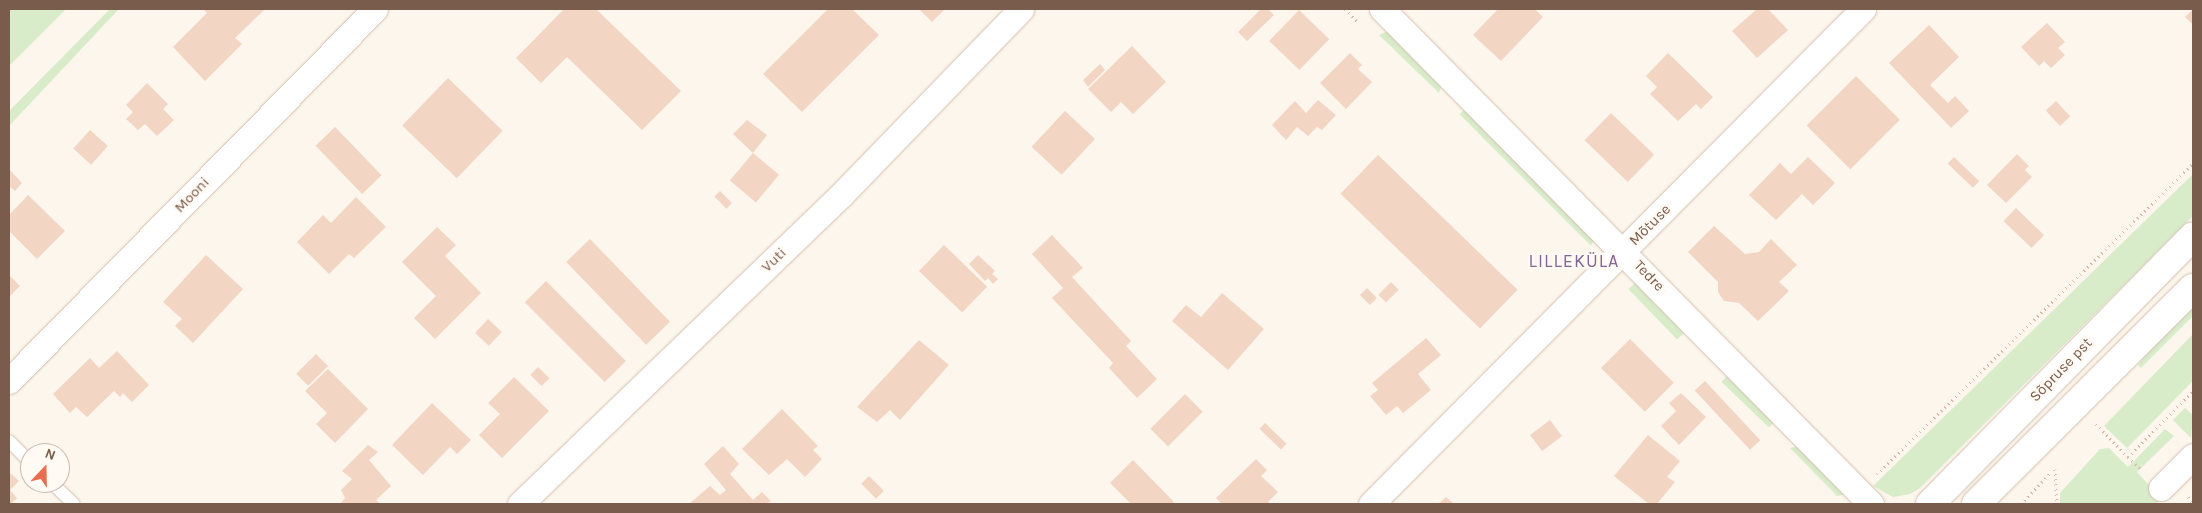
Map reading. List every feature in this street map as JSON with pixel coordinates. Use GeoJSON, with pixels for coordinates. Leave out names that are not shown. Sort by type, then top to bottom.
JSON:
{"type":"FeatureCollection","features":[{"type":"Feature","properties":{"kind":"main road","name":"Sõpruse pst"},"geometry":{"type":"LineString","coordinates":[[1930,504],[2193,236]]}},
{"type":"Feature","properties":{"kind":"main road"},"geometry":{"type":"LineString","coordinates":[[1976,504],[2193,288]]}},
{"type":"Feature","properties":{"kind":"street","name":"Mooni"},"geometry":{"type":"LineString","coordinates":[[9,381],[375,9]]}},
{"type":"Feature","properties":{"kind":"street","name":"Vuti"},"geometry":{"type":"LineString","coordinates":[[520,504],[841,195],[1020,9]]}},
{"type":"Feature","properties":{"kind":"street","name":"Tedre"},"geometry":{"type":"LineString","coordinates":[[1382,9],[1624,251],[1871,504]]}},
{"type":"Feature","properties":{"kind":"street","name":"Mõtuse"},"geometry":{"type":"LineString","coordinates":[[1371,504],[1863,9]]}},
{"type":"Feature","properties":{"kind":"street"},"geometry":{"type":"LineString","coordinates":[[2161,488],[2193,456]]}},
{"type":"Feature","properties":{"kind":"lane"},"geometry":{"type":"LineString","coordinates":[[9,441],[20,452]]}},
{"type":"Feature","properties":{"kind":"lane"},"geometry":{"type":"LineString","coordinates":[[62,493],[74,504]]}},
{"type":"Feature","properties":{"kind":"path"},"geometry":{"type":"LineString","coordinates":[[1874,478],[2193,164]]}},
{"type":"Feature","properties":{"kind":"path"},"geometry":{"type":"LineString","coordinates":[[2096,424],[2128,457],[2193,391]]}},
{"type":"Feature","properties":{"kind":"path"},"geometry":{"type":"LineString","coordinates":[[2055,469],[2057,504]]}},
{"type":"Feature","properties":{"kind":"green space"},"geometry":{"type":"Polygon","coordinates":[[[9,9],[66,9],[9,66],[9,9]]]}},
{"type":"Feature","properties":{"kind":"green space"},"geometry":{"type":"Polygon","coordinates":[[[110,9],[119,9],[9,126],[9,111],[110,9]]]}},
{"type":"Feature","properties":{"kind":"green space"},"geometry":{"type":"Polygon","coordinates":[[[1388,31],[1442,84],[1439,93],[1379,35],[1388,31]]]}},
{"type":"Feature","properties":{"kind":"green space"},"geometry":{"type":"Polygon","coordinates":[[[1466,108],[1597,239],[1590,245],[1460,114],[1466,108]]]}},
{"type":"Feature","properties":{"kind":"green space"},"geometry":{"type":"Polygon","coordinates":[[[2193,174],[2193,216],[1919,489],[1910,494],[1893,497],[1873,486],[2193,174]]]}},
{"type":"Feature","properties":{"kind":"green space"},"geometry":{"type":"Polygon","coordinates":[[[1635,283],[1684,333],[1677,340],[1629,289],[1635,283]]]}},
{"type":"Feature","properties":{"kind":"green space"},"geometry":{"type":"Polygon","coordinates":[[[2193,302],[2193,316],[2141,368],[2138,365],[2160,337],[2193,302]]]}},
{"type":"Feature","properties":{"kind":"green space"},"geometry":{"type":"Polygon","coordinates":[[[2193,334],[2193,381],[2127,448],[2104,426],[2193,334]]]}},
{"type":"Feature","properties":{"kind":"green space"},"geometry":{"type":"Polygon","coordinates":[[[1727,376],[1774,422],[1769,428],[1721,382],[1727,376]]]}},
{"type":"Feature","properties":{"kind":"green space"},"geometry":{"type":"Polygon","coordinates":[[[2185,408],[2193,415],[2191,438],[2173,420],[2185,408]]]}},
{"type":"Feature","properties":{"kind":"green space"},"geometry":{"type":"Polygon","coordinates":[[[2165,429],[2174,436],[2137,472],[2160,497],[2157,504],[2060,504],[2060,493],[2100,449],[2109,448],[2128,467],[2165,429]]]}},
{"type":"Feature","properties":{"kind":"green space"},"geometry":{"type":"Polygon","coordinates":[[[1798,446],[1847,494],[1837,496],[1790,448],[1798,446]]]}},
{"type":"Feature","properties":{"kind":"building"},"geometry":{"type":"Polygon","coordinates":[[[203,9],[265,9],[235,38],[242,44],[205,81],[173,47],[207,13],[203,9]]]}},
{"type":"Feature","properties":{"kind":"building"},"geometry":{"type":"Polygon","coordinates":[[[564,9],[596,9],[681,91],[642,130],[567,57],[541,83],[516,58],[564,9]]]}},
{"type":"Feature","properties":{"kind":"building"},"geometry":{"type":"Polygon","coordinates":[[[828,9],[852,9],[879,35],[802,112],[763,74],[828,9]]]}},
{"type":"Feature","properties":{"kind":"building"},"geometry":{"type":"Polygon","coordinates":[[[919,9],[945,9],[932,22],[919,9]]]}},
{"type":"Feature","properties":{"kind":"building"},"geometry":{"type":"Polygon","coordinates":[[[1261,9],[1268,9],[1274,15],[1247,41],[1238,32],[1261,9]]]}},
{"type":"Feature","properties":{"kind":"building"},"geometry":{"type":"Polygon","coordinates":[[[1498,9],[1535,9],[1543,17],[1501,61],[1473,35],[1498,9]]]}},
{"type":"Feature","properties":{"kind":"building"},"geometry":{"type":"Polygon","coordinates":[[[1757,9],[1768,9],[1788,30],[1757,58],[1732,31],[1757,9]]]}},
{"type":"Feature","properties":{"kind":"building"},"geometry":{"type":"Polygon","coordinates":[[[2193,9],[2193,25],[2185,17],[2193,9]]]}},
{"type":"Feature","properties":{"kind":"building"},"geometry":{"type":"Polygon","coordinates":[[[1299,10],[1329,39],[1299,70],[1269,41],[1299,10]]]}},
{"type":"Feature","properties":{"kind":"building"},"geometry":{"type":"Polygon","coordinates":[[[2047,23],[2065,42],[2058,48],[2065,55],[2051,68],[2044,61],[2039,66],[2021,47],[2047,23]]]}},
{"type":"Feature","properties":{"kind":"building"},"geometry":{"type":"Polygon","coordinates":[[[1929,25],[1959,57],[1930,85],[1948,103],[1955,96],[1969,111],[1951,128],[1889,63],[1929,25]]]}},
{"type":"Feature","properties":{"kind":"building"},"geometry":{"type":"Polygon","coordinates":[[[1132,46],[1166,82],[1133,114],[1121,102],[1111,112],[1088,89],[1132,46]]]}},
{"type":"Feature","properties":{"kind":"building"},"geometry":{"type":"Polygon","coordinates":[[[1350,53],[1362,65],[1358,69],[1372,82],[1346,109],[1320,83],[1350,53]]]}},
{"type":"Feature","properties":{"kind":"building"},"geometry":{"type":"Polygon","coordinates":[[[1668,53],[1713,97],[1701,109],[1696,104],[1678,121],[1650,94],[1657,87],[1646,76],[1668,53]]]}},
{"type":"Feature","properties":{"kind":"building"},"geometry":{"type":"Polygon","coordinates":[[[1100,64],[1105,70],[1088,87],[1083,80],[1100,64]]]}},
{"type":"Feature","properties":{"kind":"building"},"geometry":{"type":"Polygon","coordinates":[[[1856,76],[1900,120],[1850,169],[1807,125],[1856,76]]]}},
{"type":"Feature","properties":{"kind":"building"},"geometry":{"type":"Polygon","coordinates":[[[448,78],[503,131],[457,178],[402,125],[448,78]]]}},
{"type":"Feature","properties":{"kind":"building"},"geometry":{"type":"Polygon","coordinates":[[[147,83],[168,104],[163,109],[174,120],[157,136],[145,124],[138,130],[126,119],[133,112],[126,105],[147,83]]]}},
{"type":"Feature","properties":{"kind":"building"},"geometry":{"type":"Polygon","coordinates":[[[1318,100],[1336,115],[1322,130],[1317,127],[1308,136],[1297,127],[1286,140],[1272,125],[1295,101],[1306,113],[1318,100]]]}},
{"type":"Feature","properties":{"kind":"building"},"geometry":{"type":"Polygon","coordinates":[[[2056,101],[2070,116],[2060,126],[2046,111],[2056,101]]]}},
{"type":"Feature","properties":{"kind":"building"},"geometry":{"type":"Polygon","coordinates":[[[1065,111],[1095,139],[1062,175],[1032,147],[1065,111]]]}},
{"type":"Feature","properties":{"kind":"building"},"geometry":{"type":"Polygon","coordinates":[[[1611,113],[1654,155],[1628,182],[1585,140],[1611,113]]]}},
{"type":"Feature","properties":{"kind":"building"},"geometry":{"type":"Polygon","coordinates":[[[747,120],[767,135],[753,153],[733,134],[747,120]]]}},
{"type":"Feature","properties":{"kind":"building"},"geometry":{"type":"Polygon","coordinates":[[[335,127],[382,175],[362,194],[316,146],[335,127]]]}},
{"type":"Feature","properties":{"kind":"building"},"geometry":{"type":"Polygon","coordinates":[[[90,130],[108,146],[91,165],[73,149],[90,130]]]}},
{"type":"Feature","properties":{"kind":"building"},"geometry":{"type":"Polygon","coordinates":[[[753,153],[779,175],[756,202],[730,181],[753,153]]]}},
{"type":"Feature","properties":{"kind":"building"},"geometry":{"type":"Polygon","coordinates":[[[2017,154],[2029,166],[2025,170],[2032,177],[2006,203],[1987,185],[2017,154]]]}},
{"type":"Feature","properties":{"kind":"building"},"geometry":{"type":"Polygon","coordinates":[[[1378,155],[1518,290],[1480,329],[1340,194],[1378,155]]]}},
{"type":"Feature","properties":{"kind":"building"},"geometry":{"type":"Polygon","coordinates":[[[1808,157],[1835,183],[1813,205],[1802,194],[1776,220],[1749,195],[1780,163],[1791,174],[1808,157]]]}},
{"type":"Feature","properties":{"kind":"building"},"geometry":{"type":"Polygon","coordinates":[[[1954,157],[1979,181],[1973,188],[1948,163],[1954,157]]]}},
{"type":"Feature","properties":{"kind":"building"},"geometry":{"type":"Polygon","coordinates":[[[9,169],[22,183],[15,191],[9,186],[9,169]]]}},
{"type":"Feature","properties":{"kind":"building"},"geometry":{"type":"Polygon","coordinates":[[[720,191],[732,203],[726,209],[714,197],[720,191]]]}},
{"type":"Feature","properties":{"kind":"building"},"geometry":{"type":"Polygon","coordinates":[[[28,195],[65,231],[37,259],[9,231],[9,215],[28,195]]]}},
{"type":"Feature","properties":{"kind":"building"},"geometry":{"type":"Polygon","coordinates":[[[356,197],[386,227],[354,258],[349,254],[329,274],[297,242],[323,215],[331,223],[356,197]]]}},
{"type":"Feature","properties":{"kind":"building"},"geometry":{"type":"Polygon","coordinates":[[[2016,208],[2044,235],[2032,248],[2003,221],[2016,208]]]}},
{"type":"Feature","properties":{"kind":"building"},"geometry":{"type":"Polygon","coordinates":[[[1714,226],[1745,254],[1759,252],[1771,239],[1797,265],[1779,282],[1789,291],[1758,321],[1739,303],[1724,301],[1718,292],[1718,282],[1688,252],[1714,226]]]}},
{"type":"Feature","properties":{"kind":"building"},"geometry":{"type":"Polygon","coordinates":[[[437,227],[456,245],[445,256],[481,293],[435,339],[414,318],[436,296],[402,262],[437,227]]]}},
{"type":"Feature","properties":{"kind":"building"},"geometry":{"type":"Polygon","coordinates":[[[1052,235],[1083,268],[1072,277],[1131,341],[1126,346],[1157,379],[1137,398],[1109,368],[1113,363],[1052,298],[1063,288],[1032,254],[1052,235]]]}},
{"type":"Feature","properties":{"kind":"building"},"geometry":{"type":"Polygon","coordinates":[[[590,239],[670,322],[646,345],[566,262],[590,239]]]}},
{"type":"Feature","properties":{"kind":"building"},"geometry":{"type":"Polygon","coordinates":[[[944,245],[987,287],[962,313],[919,271],[944,245]]]}},
{"type":"Feature","properties":{"kind":"building"},"geometry":{"type":"Polygon","coordinates":[[[206,255],[243,289],[193,343],[175,326],[182,319],[163,302],[206,255]]]}},
{"type":"Feature","properties":{"kind":"building"},"geometry":{"type":"Polygon","coordinates":[[[978,255],[995,271],[992,274],[998,279],[993,284],[988,278],[985,281],[969,264],[978,255]]]}},
{"type":"Feature","properties":{"kind":"building"},"geometry":{"type":"Polygon","coordinates":[[[9,275],[20,286],[9,297],[9,275]]]}},
{"type":"Feature","properties":{"kind":"building"},"geometry":{"type":"Polygon","coordinates":[[[546,281],[626,361],[605,382],[525,302],[546,281]]]}},
{"type":"Feature","properties":{"kind":"building"},"geometry":{"type":"Polygon","coordinates":[[[1391,282],[1399,290],[1386,303],[1378,295],[1391,282]]]}},
{"type":"Feature","properties":{"kind":"building"},"geometry":{"type":"Polygon","coordinates":[[[1367,288],[1377,298],[1370,305],[1360,295],[1367,288]]]}},
{"type":"Feature","properties":{"kind":"building"},"geometry":{"type":"Polygon","coordinates":[[[1222,293],[1264,329],[1228,370],[1172,321],[1186,305],[1201,317],[1222,293]]]}},
{"type":"Feature","properties":{"kind":"building"},"geometry":{"type":"Polygon","coordinates":[[[488,319],[502,332],[489,346],[475,333],[488,319]]]}},
{"type":"Feature","properties":{"kind":"building"},"geometry":{"type":"Polygon","coordinates":[[[1426,338],[1441,355],[1418,374],[1431,390],[1403,413],[1397,406],[1386,415],[1370,396],[1378,390],[1372,383],[1426,338]]]}},
{"type":"Feature","properties":{"kind":"building"},"geometry":{"type":"Polygon","coordinates":[[[1630,339],[1674,383],[1645,412],[1601,368],[1630,339]]]}},
{"type":"Feature","properties":{"kind":"building"},"geometry":{"type":"Polygon","coordinates":[[[919,340],[949,365],[900,420],[890,410],[877,422],[857,407],[919,340]]]}},
{"type":"Feature","properties":{"kind":"building"},"geometry":{"type":"Polygon","coordinates":[[[117,351],[149,385],[132,402],[123,393],[120,397],[114,391],[87,417],[76,407],[70,413],[53,394],[90,358],[99,368],[117,351]]]}},
{"type":"Feature","properties":{"kind":"building"},"geometry":{"type":"Polygon","coordinates":[[[316,354],[328,366],[308,386],[296,374],[316,354]]]}},
{"type":"Feature","properties":{"kind":"building"},"geometry":{"type":"Polygon","coordinates":[[[538,367],[549,378],[542,386],[530,375],[538,367]]]}},
{"type":"Feature","properties":{"kind":"building"},"geometry":{"type":"Polygon","coordinates":[[[328,369],[368,409],[335,443],[316,424],[327,413],[305,391],[328,369]]]}},
{"type":"Feature","properties":{"kind":"building"},"geometry":{"type":"Polygon","coordinates":[[[514,377],[549,411],[502,458],[479,435],[500,414],[488,403],[514,377]]]}},
{"type":"Feature","properties":{"kind":"building"},"geometry":{"type":"Polygon","coordinates":[[[1705,381],[1760,440],[1750,450],[1695,391],[1705,381]]]}},
{"type":"Feature","properties":{"kind":"building"},"geometry":{"type":"Polygon","coordinates":[[[1681,393],[1706,417],[1679,445],[1661,426],[1676,411],[1669,403],[1681,393]]]}},
{"type":"Feature","properties":{"kind":"building"},"geometry":{"type":"Polygon","coordinates":[[[1185,394],[1203,412],[1168,446],[1150,429],[1185,394]]]}},
{"type":"Feature","properties":{"kind":"building"},"geometry":{"type":"Polygon","coordinates":[[[432,403],[471,440],[457,454],[450,447],[423,475],[392,445],[432,403]]]}},
{"type":"Feature","properties":{"kind":"building"},"geometry":{"type":"Polygon","coordinates":[[[782,409],[818,446],[813,450],[822,459],[805,477],[787,459],[769,475],[742,449],[782,409]]]}},
{"type":"Feature","properties":{"kind":"building"},"geometry":{"type":"Polygon","coordinates":[[[1550,420],[1562,436],[1542,451],[1530,435],[1550,420]]]}},
{"type":"Feature","properties":{"kind":"building"},"geometry":{"type":"Polygon","coordinates":[[[1265,423],[1287,444],[1281,450],[1259,429],[1265,423]]]}},
{"type":"Feature","properties":{"kind":"building"},"geometry":{"type":"Polygon","coordinates":[[[1648,435],[1680,461],[1667,477],[1675,482],[1657,504],[1649,504],[1614,476],[1648,435]]]}},
{"type":"Feature","properties":{"kind":"building"},"geometry":{"type":"Polygon","coordinates":[[[368,445],[378,452],[369,460],[391,486],[376,500],[380,504],[340,504],[345,498],[341,490],[352,479],[342,471],[368,445]]]}},
{"type":"Feature","properties":{"kind":"building"},"geometry":{"type":"Polygon","coordinates":[[[723,446],[739,464],[730,474],[753,500],[762,492],[771,501],[767,504],[689,504],[710,486],[720,495],[726,490],[704,464],[723,446]]]}},
{"type":"Feature","properties":{"kind":"building"},"geometry":{"type":"Polygon","coordinates":[[[1256,459],[1267,470],[1261,476],[1278,492],[1268,502],[1270,504],[1222,504],[1216,498],[1256,459]]]}},
{"type":"Feature","properties":{"kind":"building"},"geometry":{"type":"Polygon","coordinates":[[[1133,460],[1174,502],[1172,504],[1131,504],[1110,483],[1133,460]]]}},
{"type":"Feature","properties":{"kind":"building"},"geometry":{"type":"Polygon","coordinates":[[[9,472],[19,481],[10,490],[17,498],[11,504],[9,504],[9,472]]]}},
{"type":"Feature","properties":{"kind":"building"},"geometry":{"type":"Polygon","coordinates":[[[869,476],[884,491],[876,499],[861,484],[869,476]]]}},
{"type":"Feature","properties":{"kind":"building"},"geometry":{"type":"Polygon","coordinates":[[[1446,497],[1454,504],[1438,504],[1446,497]]]}},
{"type":"Feature","properties":{"kind":"district","name":"LILLEKÜLA"},"geometry":{"type":"Point","coordinates":[1574,261]}}]}
